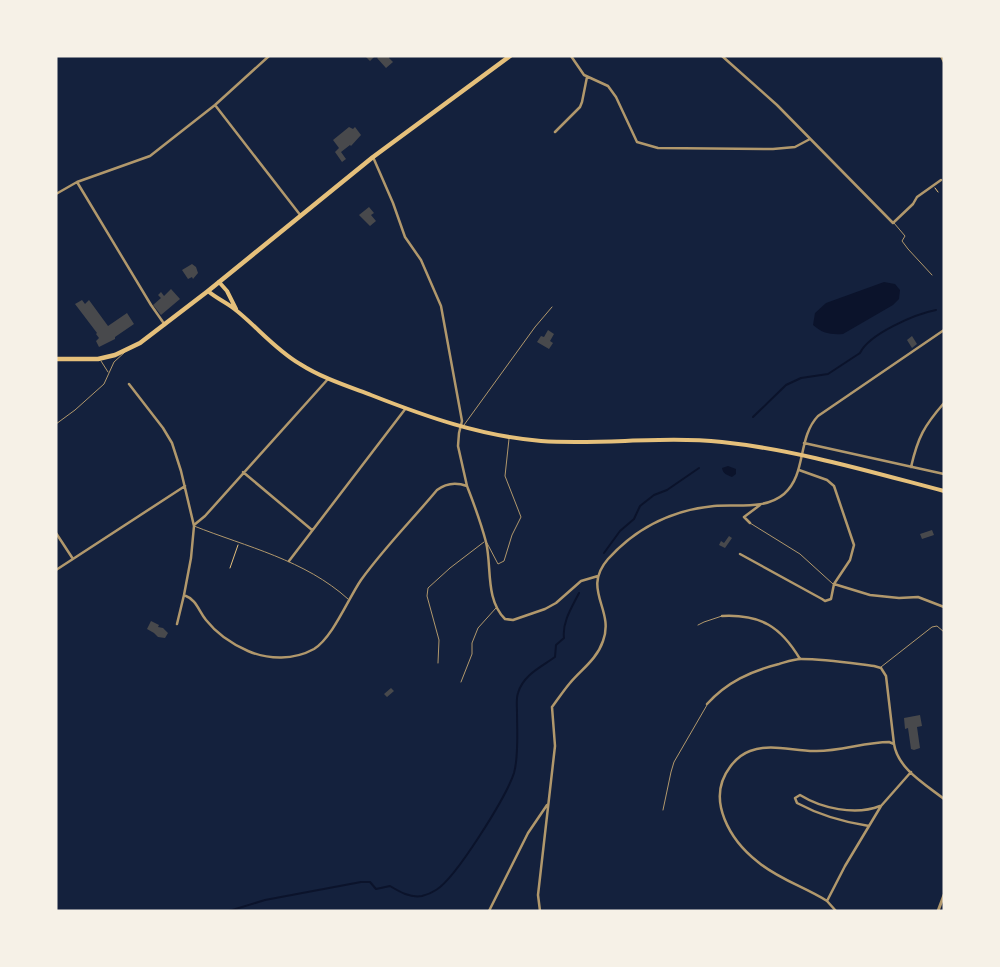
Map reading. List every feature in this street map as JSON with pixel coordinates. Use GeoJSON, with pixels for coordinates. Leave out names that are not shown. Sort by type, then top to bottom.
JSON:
{"type":"FeatureCollection","features":[{"type":"Feature","properties":{"kind":"main road"},"geometry":{"type":"LineString","coordinates":[[56,359],[98,359],[127,350],[165,325],[373,157],[507,57]]}},
{"type":"Feature","properties":{"kind":"main road"},"geometry":{"type":"LineString","coordinates":[[219,282],[236,309]]}},
{"type":"Feature","properties":{"kind":"main road"},"geometry":{"type":"LineString","coordinates":[[208,291],[236,309],[285,354],[300,365],[328,379],[461,427],[509,437],[568,442],[688,440],[720,442],[770,449],[944,491]]}},
{"type":"Feature","properties":{"kind":"street"},"geometry":{"type":"LineString","coordinates":[[56,194],[77,182],[150,156],[215,105],[269,56]]}},
{"type":"Feature","properties":{"kind":"street"},"geometry":{"type":"LineString","coordinates":[[571,56],[582,73],[605,84],[612,92],[637,142],[658,148],[773,149],[795,148],[810,140]]}},
{"type":"Feature","properties":{"kind":"street"},"geometry":{"type":"LineString","coordinates":[[722,56],[776,104],[893,223],[914,204],[916,197],[941,180]]}},
{"type":"Feature","properties":{"kind":"street"},"geometry":{"type":"LineString","coordinates":[[941,56],[944,62]]}},
{"type":"Feature","properties":{"kind":"street"},"geometry":{"type":"LineString","coordinates":[[555,132],[580,107],[587,77]]}},
{"type":"Feature","properties":{"kind":"street"},"geometry":{"type":"LineString","coordinates":[[215,105],[301,216]]}},
{"type":"Feature","properties":{"kind":"street"},"geometry":{"type":"LineString","coordinates":[[373,157],[405,237],[424,265],[441,306],[462,422],[458,441],[459,453],[467,486],[486,541],[491,591],[496,608],[505,619],[513,620],[551,607],[581,581],[598,576]]}},
{"type":"Feature","properties":{"kind":"street"},"geometry":{"type":"LineString","coordinates":[[77,182],[165,325]]}},
{"type":"Feature","properties":{"kind":"street"},"geometry":{"type":"LineString","coordinates":[[750,523],[744,517],[760,505],[784,494],[794,481],[811,424],[818,416],[944,330]]}},
{"type":"Feature","properties":{"kind":"street"},"geometry":{"type":"LineString","coordinates":[[194,526],[328,379]]}},
{"type":"Feature","properties":{"kind":"street"},"geometry":{"type":"LineString","coordinates":[[129,384],[163,428],[172,443],[185,486],[194,526],[191,558],[176,624]]}},
{"type":"Feature","properties":{"kind":"street"},"geometry":{"type":"LineString","coordinates":[[911,467],[920,435],[944,403]]}},
{"type":"Feature","properties":{"kind":"street"},"geometry":{"type":"LineString","coordinates":[[289,561],[406,408]]}},
{"type":"Feature","properties":{"kind":"street"},"geometry":{"type":"LineString","coordinates":[[804,444],[944,474]]}},
{"type":"Feature","properties":{"kind":"street"},"geometry":{"type":"LineString","coordinates":[[740,554],[825,601],[831,599],[834,584],[850,560],[854,545],[834,486],[827,480],[798,470]]}},
{"type":"Feature","properties":{"kind":"street"},"geometry":{"type":"LineString","coordinates":[[244,472],[312,530]]}},
{"type":"Feature","properties":{"kind":"street"},"geometry":{"type":"LineString","coordinates":[[184,595],[193,599],[206,620],[231,644],[267,658],[292,656],[314,648],[330,633],[349,600],[377,560],[437,490],[451,484],[467,486]]}},
{"type":"Feature","properties":{"kind":"street"},"geometry":{"type":"LineString","coordinates":[[56,570],[185,486]]}},
{"type":"Feature","properties":{"kind":"street"},"geometry":{"type":"LineString","coordinates":[[540,911],[538,894],[555,746],[552,707],[571,682],[592,661],[603,641],[606,621],[596,588],[602,566],[625,544],[651,525],[671,515],[713,506],[760,505]]}},
{"type":"Feature","properties":{"kind":"street"},"geometry":{"type":"LineString","coordinates":[[56,532],[73,558]]}},
{"type":"Feature","properties":{"kind":"street"},"geometry":{"type":"LineString","coordinates":[[834,584],[870,596],[918,597],[944,607]]}},
{"type":"Feature","properties":{"kind":"street"},"geometry":{"type":"LineString","coordinates":[[722,616],[745,616],[762,620],[784,636],[800,659]]}},
{"type":"Feature","properties":{"kind":"street"},"geometry":{"type":"LineString","coordinates":[[707,704],[722,690],[750,673],[800,659],[881,668],[886,676],[894,744],[899,760],[944,799]]}},
{"type":"Feature","properties":{"kind":"street"},"geometry":{"type":"LineString","coordinates":[[836,911],[827,901],[759,864],[741,847],[730,833],[721,812],[720,797],[725,773],[739,757],[759,748],[816,751],[885,742],[894,744]]}},
{"type":"Feature","properties":{"kind":"street"},"geometry":{"type":"LineString","coordinates":[[827,901],[845,866],[881,806],[911,772]]}},
{"type":"Feature","properties":{"kind":"street"},"geometry":{"type":"LineString","coordinates":[[869,826],[847,823],[824,816],[797,803],[795,798],[800,795],[812,802],[846,809],[862,810],[881,806]]}},
{"type":"Feature","properties":{"kind":"street"},"geometry":{"type":"LineString","coordinates":[[489,911],[528,833],[548,804]]}},
{"type":"Feature","properties":{"kind":"street"},"geometry":{"type":"LineString","coordinates":[[938,911],[944,894]]}},
{"type":"Feature","properties":{"kind":"lane"},"geometry":{"type":"LineString","coordinates":[[893,223],[905,236],[902,241],[908,249],[932,274]]}},
{"type":"Feature","properties":{"kind":"lane"},"geometry":{"type":"LineString","coordinates":[[461,427],[467,422],[535,327],[552,307]]}},
{"type":"Feature","properties":{"kind":"lane"},"geometry":{"type":"LineString","coordinates":[[56,424],[76,410],[104,384],[114,362],[127,350]]}},
{"type":"Feature","properties":{"kind":"lane"},"geometry":{"type":"LineString","coordinates":[[98,359],[105,366],[108,373]]}},
{"type":"Feature","properties":{"kind":"lane"},"geometry":{"type":"LineString","coordinates":[[438,662],[439,640],[427,596],[428,588],[450,568],[486,541],[498,564],[504,561],[512,535],[521,517],[505,476],[509,437]]}},
{"type":"Feature","properties":{"kind":"lane"},"geometry":{"type":"LineString","coordinates":[[750,523],[800,554],[834,584]]}},
{"type":"Feature","properties":{"kind":"lane"},"geometry":{"type":"LineString","coordinates":[[194,526],[289,561],[309,571],[349,600]]}},
{"type":"Feature","properties":{"kind":"lane"},"geometry":{"type":"LineString","coordinates":[[461,682],[472,654],[472,643],[478,628],[496,608]]}},
{"type":"Feature","properties":{"kind":"lane"},"geometry":{"type":"LineString","coordinates":[[698,625],[722,616]]}},
{"type":"Feature","properties":{"kind":"lane"},"geometry":{"type":"LineString","coordinates":[[881,668],[932,627],[937,626],[944,632]]}},
{"type":"Feature","properties":{"kind":"lane"},"geometry":{"type":"LineString","coordinates":[[663,810],[674,762],[707,704]]}},
{"type":"Feature","properties":{"kind":"path"},"geometry":{"type":"LineString","coordinates":[[230,568],[239,543]]}},
{"type":"Feature","properties":{"kind":"water"},"geometry":{"type":"Polygon","coordinates":[[[884,282],[895,284],[900,290],[899,299],[893,305],[843,334],[826,333],[813,325],[815,313],[826,303],[884,282]]]}},
{"type":"Feature","properties":{"kind":"water"},"geometry":{"type":"Polygon","coordinates":[[[728,466],[736,469],[736,474],[732,477],[726,474],[722,468],[728,466]]]}},
{"type":"Feature","properties":{"kind":"building"},"geometry":{"type":"Polygon","coordinates":[[[365,56],[375,56],[370,61],[365,56]]]}},
{"type":"Feature","properties":{"kind":"building"},"geometry":{"type":"Polygon","coordinates":[[[379,56],[390,56],[389,58],[393,62],[386,68],[377,58],[379,56]]]}},
{"type":"Feature","properties":{"kind":"building"},"geometry":{"type":"Polygon","coordinates":[[[349,127],[353,129],[355,127],[361,135],[351,146],[341,152],[346,159],[342,162],[335,152],[339,148],[333,140],[349,127]]]}},
{"type":"Feature","properties":{"kind":"building"},"geometry":{"type":"Polygon","coordinates":[[[369,207],[374,213],[371,215],[376,221],[370,226],[359,215],[369,207]]]}},
{"type":"Feature","properties":{"kind":"building"},"geometry":{"type":"Polygon","coordinates":[[[192,264],[196,267],[198,273],[193,279],[192,277],[188,279],[182,270],[192,264]]]}},
{"type":"Feature","properties":{"kind":"building"},"geometry":{"type":"Polygon","coordinates":[[[171,289],[180,299],[161,315],[153,305],[161,298],[158,295],[161,292],[164,296],[171,289]]]}},
{"type":"Feature","properties":{"kind":"building"},"geometry":{"type":"Polygon","coordinates":[[[82,300],[85,304],[89,300],[108,326],[127,313],[134,324],[115,337],[115,339],[99,347],[96,341],[99,338],[97,333],[75,304],[82,300]]]}},
{"type":"Feature","properties":{"kind":"building"},"geometry":{"type":"Polygon","coordinates":[[[548,330],[554,334],[550,341],[553,343],[549,349],[537,342],[541,336],[544,337],[548,330]]]}},
{"type":"Feature","properties":{"kind":"building"},"geometry":{"type":"Polygon","coordinates":[[[912,336],[917,344],[912,348],[907,340],[912,336]]]}},
{"type":"Feature","properties":{"kind":"building"},"geometry":{"type":"Polygon","coordinates":[[[932,530],[934,535],[922,539],[920,534],[932,530]]]}},
{"type":"Feature","properties":{"kind":"building"},"geometry":{"type":"Polygon","coordinates":[[[729,536],[732,538],[725,548],[719,545],[721,541],[724,543],[729,536]]]}},
{"type":"Feature","properties":{"kind":"building"},"geometry":{"type":"Polygon","coordinates":[[[151,621],[168,633],[165,638],[158,637],[147,629],[151,621]]]}},
{"type":"Feature","properties":{"kind":"building"},"geometry":{"type":"Polygon","coordinates":[[[391,688],[394,691],[387,697],[384,694],[391,688]]]}},
{"type":"Feature","properties":{"kind":"building"},"geometry":{"type":"Polygon","coordinates":[[[920,715],[922,726],[917,727],[920,748],[914,750],[911,749],[908,728],[905,729],[904,718],[920,715]]]}},
{"type":"Feature","properties":{"kind":"waterway"},"geometry":{"type":"LineString","coordinates":[[753,417],[786,385],[801,378],[828,374],[860,353],[865,346],[882,332],[905,320],[936,310]]}},
{"type":"Feature","properties":{"kind":"waterway"},"geometry":{"type":"LineString","coordinates":[[604,553],[620,531],[634,519],[640,506],[654,495],[667,490],[699,468]]}},
{"type":"Feature","properties":{"kind":"waterway"},"geometry":{"type":"LineString","coordinates":[[229,911],[265,900],[361,882],[370,882],[376,889],[390,886],[413,896],[424,896],[445,883],[480,836],[509,784],[517,759],[517,698],[520,687],[528,676],[555,657],[556,645],[564,638],[566,620],[579,593]]}}]}
